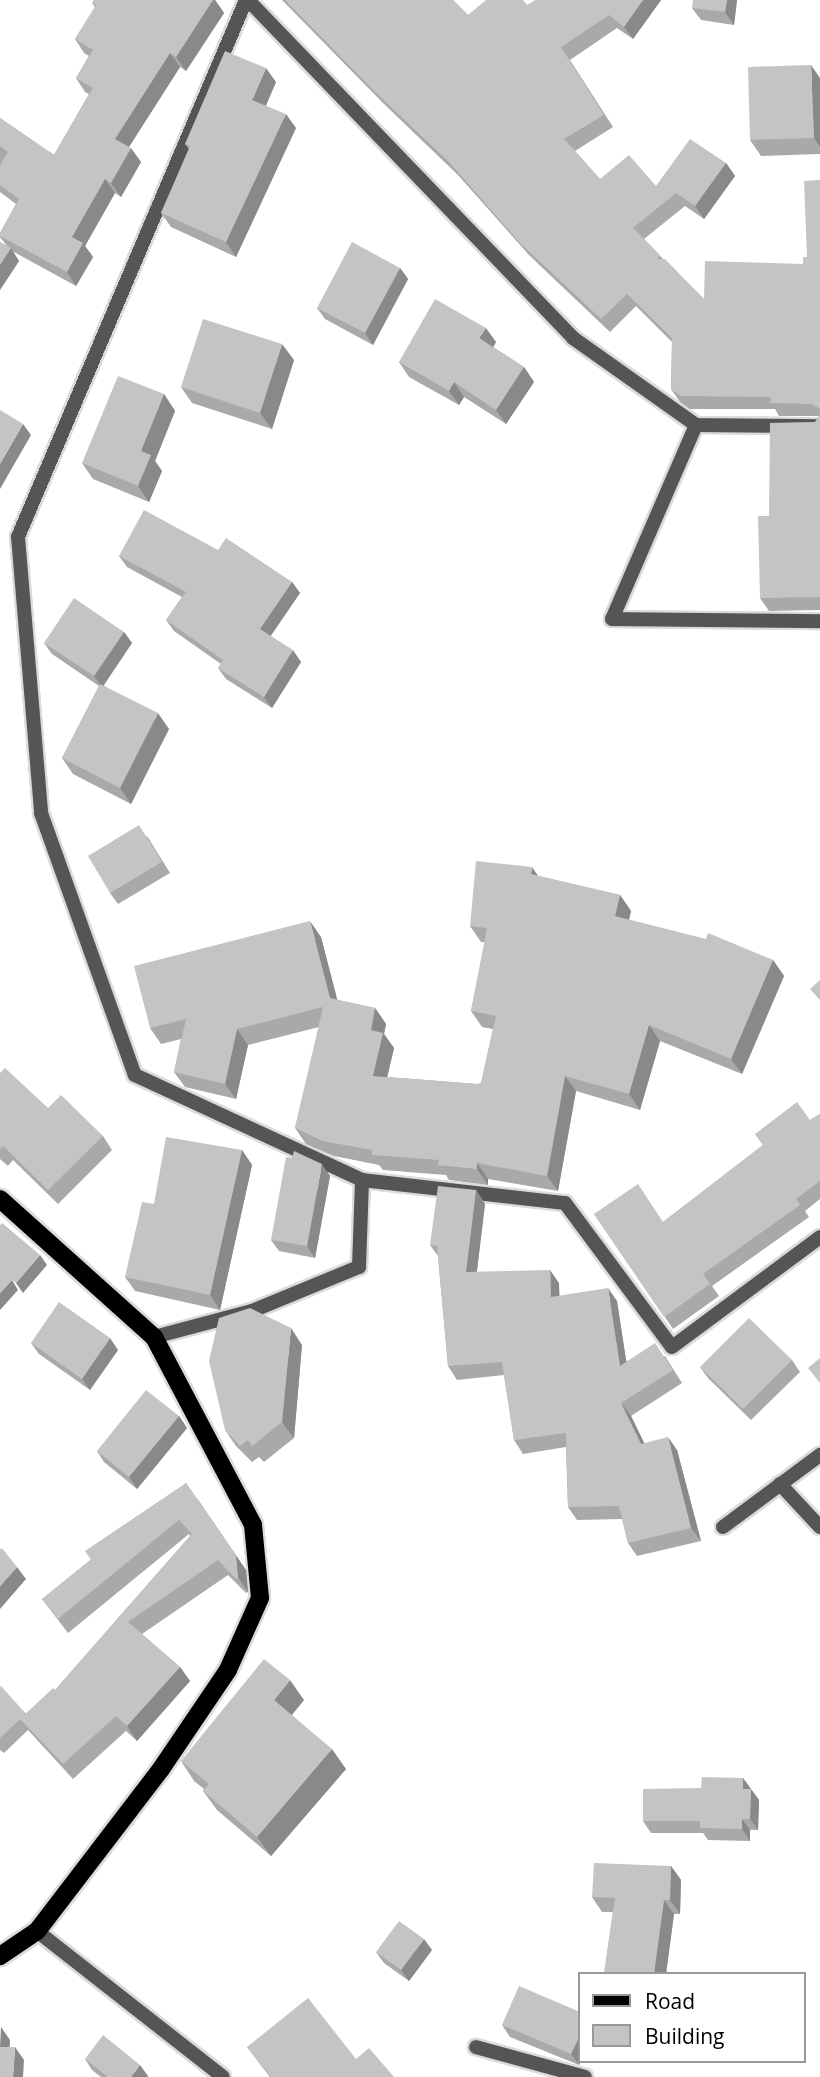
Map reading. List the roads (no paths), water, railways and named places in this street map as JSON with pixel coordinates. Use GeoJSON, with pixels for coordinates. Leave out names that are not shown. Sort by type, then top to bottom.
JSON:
{"type":"FeatureCollection","features":[{"type":"Feature","properties":{"kind":"main road"},"geometry":{"type":"LineString","coordinates":[[0,1199],[154,1337],[253,1525],[260,1598],[228,1670],[161,1769],[37,1931],[0,1956]]}},
{"type":"Feature","properties":{"kind":"street"},"geometry":{"type":"LineString","coordinates":[[820,426],[696,425],[573,338],[247,0],[18,537],[41,813],[135,1075],[362,1180],[565,1203],[672,1347],[820,1237]]}},
{"type":"Feature","properties":{"kind":"street"},"geometry":{"type":"LineString","coordinates":[[696,425],[612,619],[820,621]]}},
{"type":"Feature","properties":{"kind":"street"},"geometry":{"type":"LineString","coordinates":[[154,1337],[252,1311],[359,1267],[362,1180]]}},
{"type":"Feature","properties":{"kind":"street"},"geometry":{"type":"LineString","coordinates":[[723,1527],[820,1455]]}},
{"type":"Feature","properties":{"kind":"street"},"geometry":{"type":"LineString","coordinates":[[780,1485],[820,1527]]}},
{"type":"Feature","properties":{"kind":"street"},"geometry":{"type":"LineString","coordinates":[[37,1931],[223,2077]]}},
{"type":"Feature","properties":{"kind":"street"},"geometry":{"type":"LineString","coordinates":[[477,2047],[585,2077]]}}]}
